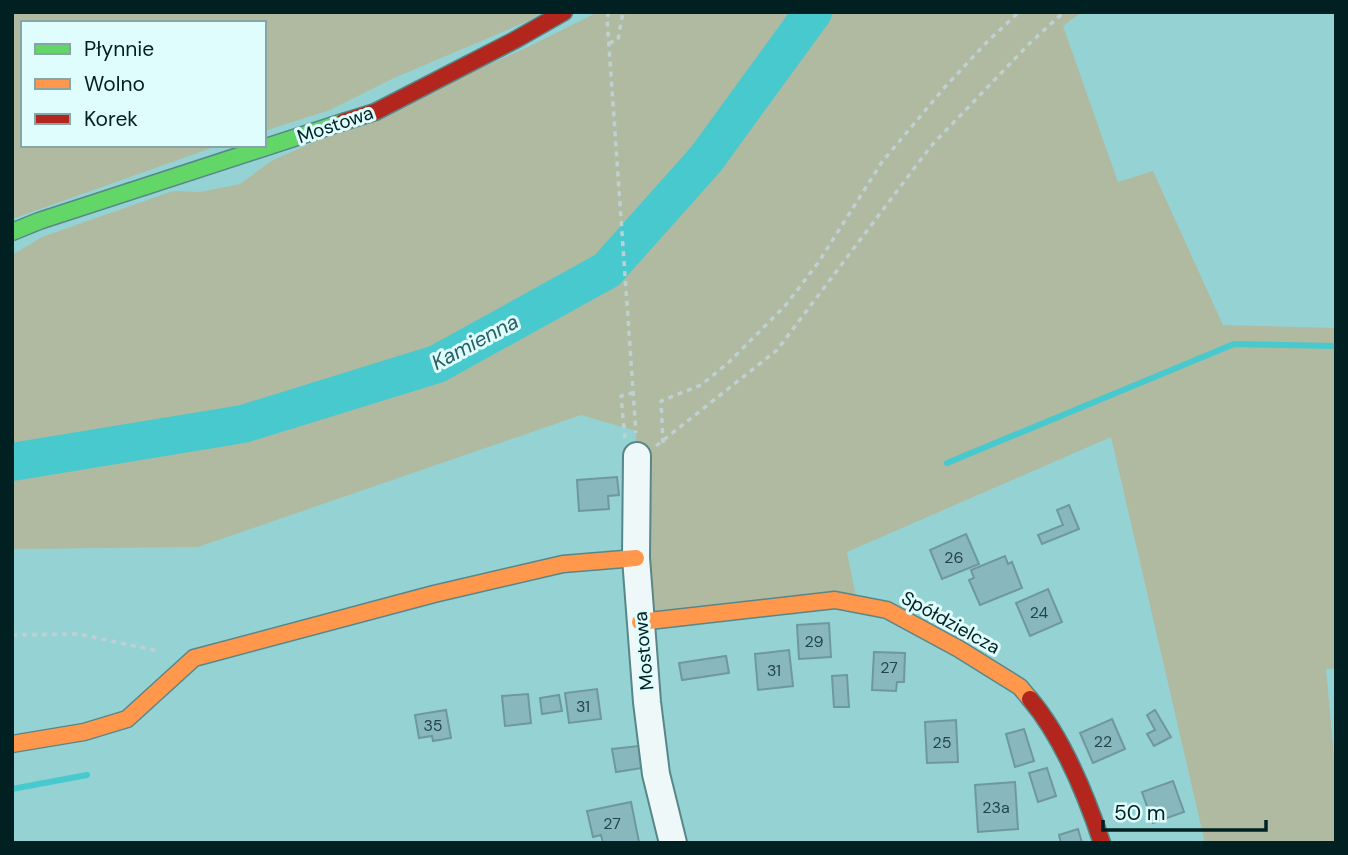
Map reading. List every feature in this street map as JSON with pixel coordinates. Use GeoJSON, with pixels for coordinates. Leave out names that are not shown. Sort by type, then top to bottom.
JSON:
{"type":"FeatureCollection","features":[{"type":"Feature","properties":{"kind":"street","name":"Mostowa"},"geometry":{"type":"LineString","coordinates":[[12,232],[375,112],[564,12]]}},
{"type":"Feature","properties":{"kind":"street","name":"Mostowa"},"geometry":{"type":"LineString","coordinates":[[636,444],[636,558],[640,622],[656,774],[673,843]]}},
{"type":"Feature","properties":{"kind":"street"},"geometry":{"type":"LineString","coordinates":[[12,744],[84,732],[127,719],[194,659],[434,594],[563,564],[636,558]]}},
{"type":"Feature","properties":{"kind":"street","name":"Spółdzielcza"},"geometry":{"type":"LineString","coordinates":[[640,622],[835,600],[887,610],[959,649],[1020,687],[1040,711],[1070,765],[1090,807],[1102,843]]}},
{"type":"Feature","properties":{"kind":"path"},"geometry":{"type":"LineString","coordinates":[[609,12],[636,444],[626,459],[621,396],[632,393]]}},
{"type":"Feature","properties":{"kind":"path"},"geometry":{"type":"LineString","coordinates":[[609,43],[618,40],[622,12]]}},
{"type":"Feature","properties":{"kind":"path"},"geometry":{"type":"LineString","coordinates":[[663,443],[662,401],[701,385],[728,363],[785,306],[818,263],[882,162],[952,79],[1018,12]]}},
{"type":"Feature","properties":{"kind":"path"},"geometry":{"type":"LineString","coordinates":[[636,444],[663,443],[777,349],[931,146],[1030,43],[1065,12]]}},
{"type":"Feature","properties":{"kind":"path"},"geometry":{"type":"LineString","coordinates":[[12,635],[79,634],[194,659]]}},
{"type":"Feature","properties":{"kind":"green space"},"geometry":{"type":"Polygon","coordinates":[[[12,12],[543,12],[528,21],[394,78],[330,110],[266,130],[266,21],[21,21],[21,147],[214,147],[12,219],[12,12]]]}},
{"type":"Feature","properties":{"kind":"green space"},"geometry":{"type":"Polygon","coordinates":[[[598,12],[1082,12],[1063,26],[1118,182],[1153,171],[1223,325],[1336,328],[1336,668],[1326,669],[1336,779],[1336,843],[1205,843],[1111,437],[847,552],[857,602],[640,622],[636,431],[581,415],[198,547],[12,549],[12,255],[42,237],[173,191],[200,192],[240,184],[271,161],[528,47],[598,12]]]}},
{"type":"Feature","properties":{"kind":"building"},"geometry":{"type":"Polygon","coordinates":[[[617,477],[619,495],[608,496],[609,509],[579,511],[577,480],[617,477]]]}},
{"type":"Feature","properties":{"kind":"building"},"geometry":{"type":"Polygon","coordinates":[[[1069,505],[1079,529],[1042,544],[1038,535],[1063,525],[1057,510],[1069,505]]]}},
{"type":"Feature","properties":{"kind":"building"},"geometry":{"type":"Polygon","coordinates":[[[966,534],[979,564],[942,579],[930,550],[966,534]]]}},
{"type":"Feature","properties":{"kind":"building"},"geometry":{"type":"Polygon","coordinates":[[[1005,556],[1008,564],[1012,562],[1022,588],[980,605],[969,580],[974,578],[971,570],[1005,556]]]}},
{"type":"Feature","properties":{"kind":"building"},"geometry":{"type":"Polygon","coordinates":[[[1048,589],[1062,622],[1030,636],[1016,603],[1048,589]]]}},
{"type":"Feature","properties":{"kind":"building"},"geometry":{"type":"Polygon","coordinates":[[[829,623],[831,657],[799,659],[797,625],[829,623]]]}},
{"type":"Feature","properties":{"kind":"building"},"geometry":{"type":"Polygon","coordinates":[[[789,650],[793,686],[758,690],[755,654],[789,650]]]}},
{"type":"Feature","properties":{"kind":"building"},"geometry":{"type":"Polygon","coordinates":[[[874,652],[905,653],[904,682],[897,682],[896,691],[872,690],[874,652]]]}},
{"type":"Feature","properties":{"kind":"building"},"geometry":{"type":"Polygon","coordinates":[[[726,656],[729,673],[682,680],[679,663],[726,656]]]}},
{"type":"Feature","properties":{"kind":"building"},"geometry":{"type":"Polygon","coordinates":[[[847,675],[849,707],[834,707],[832,676],[847,675]]]}},
{"type":"Feature","properties":{"kind":"building"},"geometry":{"type":"Polygon","coordinates":[[[597,689],[601,719],[569,723],[565,693],[597,689]]]}},
{"type":"Feature","properties":{"kind":"building"},"geometry":{"type":"Polygon","coordinates":[[[528,694],[531,723],[505,726],[502,696],[528,694]]]}},
{"type":"Feature","properties":{"kind":"building"},"geometry":{"type":"Polygon","coordinates":[[[559,695],[562,711],[542,714],[540,698],[559,695]]]}},
{"type":"Feature","properties":{"kind":"building"},"geometry":{"type":"Polygon","coordinates":[[[446,710],[451,738],[433,741],[432,736],[419,738],[415,715],[446,710]]]}},
{"type":"Feature","properties":{"kind":"building"},"geometry":{"type":"Polygon","coordinates":[[[1155,710],[1171,737],[1154,746],[1147,734],[1155,730],[1147,715],[1155,710]]]}},
{"type":"Feature","properties":{"kind":"building"},"geometry":{"type":"Polygon","coordinates":[[[1112,719],[1125,749],[1093,763],[1080,733],[1112,719]]]}},
{"type":"Feature","properties":{"kind":"building"},"geometry":{"type":"Polygon","coordinates":[[[956,720],[958,762],[927,763],[925,722],[956,720]]]}},
{"type":"Feature","properties":{"kind":"building"},"geometry":{"type":"Polygon","coordinates":[[[1024,729],[1034,761],[1015,767],[1006,734],[1024,729]]]}},
{"type":"Feature","properties":{"kind":"building"},"geometry":{"type":"Polygon","coordinates":[[[639,746],[642,768],[616,772],[612,749],[639,746]]]}},
{"type":"Feature","properties":{"kind":"building"},"geometry":{"type":"Polygon","coordinates":[[[1047,768],[1056,796],[1038,802],[1029,773],[1047,768]]]}},
{"type":"Feature","properties":{"kind":"building"},"geometry":{"type":"Polygon","coordinates":[[[1173,781],[1184,812],[1153,823],[1142,792],[1173,781]]]}},
{"type":"Feature","properties":{"kind":"building"},"geometry":{"type":"Polygon","coordinates":[[[1015,782],[1018,829],[978,832],[975,785],[1015,782]]]}},
{"type":"Feature","properties":{"kind":"building"},"geometry":{"type":"Polygon","coordinates":[[[631,802],[639,842],[603,843],[601,835],[593,837],[587,811],[631,802]]]}},
{"type":"Feature","properties":{"kind":"building"},"geometry":{"type":"Polygon","coordinates":[[[1078,829],[1082,843],[1061,843],[1059,835],[1078,829]]]}},
{"type":"Feature","properties":{"kind":"waterway","name":"Kamienna"},"geometry":{"type":"LineString","coordinates":[[12,462],[243,424],[437,364],[607,270],[706,159],[813,12]]}},
{"type":"Feature","properties":{"kind":"waterway"},"geometry":{"type":"LineString","coordinates":[[947,463],[1234,344],[1336,346]]}},
{"type":"Feature","properties":{"kind":"waterway"},"geometry":{"type":"LineString","coordinates":[[12,789],[87,775]]}},
{"type":"Feature","properties":{"kind":"traffic: fast"},"geometry":{"type":"LineString","coordinates":[[12,232],[343,122]]}},
{"type":"Feature","properties":{"kind":"traffic: slow"},"geometry":{"type":"LineString","coordinates":[[12,744],[84,732],[127,719],[194,658],[434,594],[563,564],[636,558]]}},
{"type":"Feature","properties":{"kind":"traffic: slow"},"geometry":{"type":"LineString","coordinates":[[640,622],[835,600],[887,610],[959,649],[1020,687],[1030,699]]}},
{"type":"Feature","properties":{"kind":"traffic: jam"},"geometry":{"type":"LineString","coordinates":[[343,122],[375,112],[564,12]]}},
{"type":"Feature","properties":{"kind":"traffic: jam"},"geometry":{"type":"LineString","coordinates":[[1030,699],[1063,749],[1089,806],[1102,843]]}}]}
